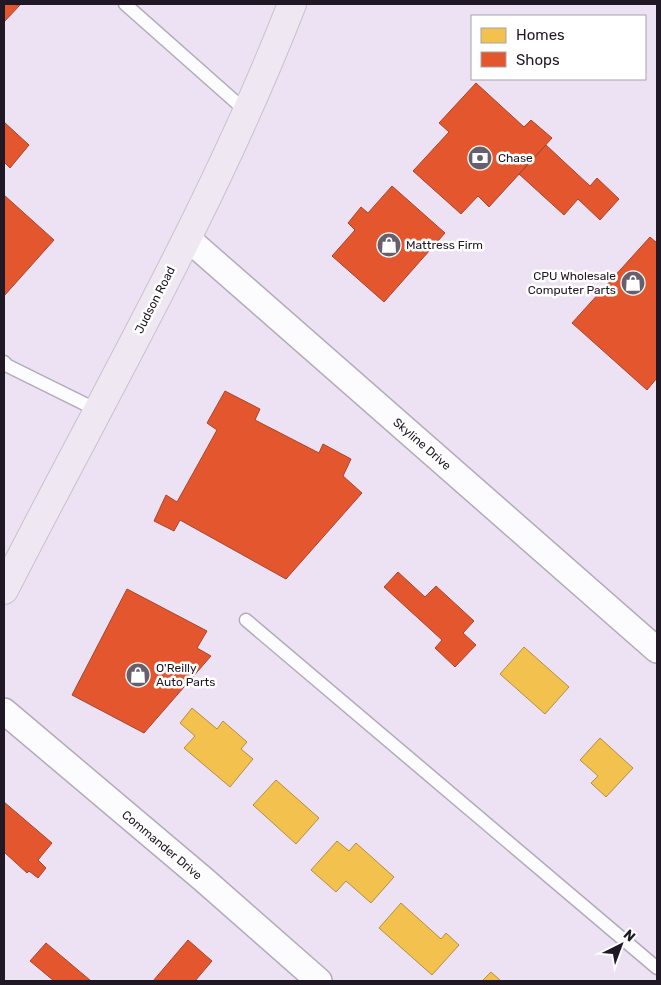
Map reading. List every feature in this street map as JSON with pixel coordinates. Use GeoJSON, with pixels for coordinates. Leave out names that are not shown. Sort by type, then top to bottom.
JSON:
{"type":"FeatureCollection","features":[{"type":"Feature","properties":{"kind":"main road","name":"Judson Road"},"geometry":{"type":"LineString","coordinates":[[4,590],[186,238],[247,112],[292,4]]}},
{"type":"Feature","properties":{"kind":"street","name":"Skyline Drive"},"geometry":{"type":"LineString","coordinates":[[186,238],[657,650]]}},
{"type":"Feature","properties":{"kind":"street","name":"Commander Drive"},"geometry":{"type":"LineString","coordinates":[[4,711],[203,879],[320,981]]}},
{"type":"Feature","properties":{"kind":"lane"},"geometry":{"type":"LineString","coordinates":[[125,4],[247,112]]}},
{"type":"Feature","properties":{"kind":"lane"},"geometry":{"type":"LineString","coordinates":[[4,362],[8,366],[97,410]]}},
{"type":"Feature","properties":{"kind":"lane"},"geometry":{"type":"LineString","coordinates":[[246,620],[657,968]]}},
{"type":"Feature","properties":{"kind":"building: Homes"},"geometry":{"type":"Polygon","coordinates":[[[524,647],[569,687],[545,714],[500,674],[524,647]]]}},
{"type":"Feature","properties":{"kind":"building: Homes"},"geometry":{"type":"Polygon","coordinates":[[[192,708],[217,729],[223,721],[247,742],[241,749],[253,759],[230,787],[184,748],[195,736],[180,723],[192,708]]]}},
{"type":"Feature","properties":{"kind":"building: Homes"},"geometry":{"type":"Polygon","coordinates":[[[600,738],[633,768],[606,797],[591,783],[598,776],[580,760],[600,738]]]}},
{"type":"Feature","properties":{"kind":"building: Homes"},"geometry":{"type":"Polygon","coordinates":[[[276,780],[319,818],[296,844],[253,805],[276,780]]]}},
{"type":"Feature","properties":{"kind":"building: Homes"},"geometry":{"type":"Polygon","coordinates":[[[337,841],[349,851],[356,843],[394,877],[371,903],[346,881],[336,892],[311,870],[337,841]]]}},
{"type":"Feature","properties":{"kind":"building: Homes"},"geometry":{"type":"Polygon","coordinates":[[[401,903],[441,939],[446,933],[459,945],[432,975],[379,928],[401,903]]]}},
{"type":"Feature","properties":{"kind":"building: Homes"},"geometry":{"type":"Polygon","coordinates":[[[491,972],[501,981],[482,981],[491,972]]]}},
{"type":"Feature","properties":{"kind":"building: Shops"},"geometry":{"type":"Polygon","coordinates":[[[4,4],[20,5],[4,22],[4,4]]]}},
{"type":"Feature","properties":{"kind":"building: Shops","name":"Chase"},"geometry":{"type":"Polygon","coordinates":[[[476,83],[524,127],[531,120],[552,138],[489,207],[478,196],[461,214],[413,171],[449,132],[439,123],[476,83]]]}},
{"type":"Feature","properties":{"kind":"building: Shops"},"geometry":{"type":"Polygon","coordinates":[[[4,122],[29,145],[10,168],[4,162],[4,122]]]}},
{"type":"Feature","properties":{"kind":"building: Shops"},"geometry":{"type":"Polygon","coordinates":[[[546,145],[590,186],[597,178],[619,199],[600,220],[578,199],[564,215],[519,174],[546,145]]]}},
{"type":"Feature","properties":{"kind":"building: Shops","name":"Mattress Firm"},"geometry":{"type":"Polygon","coordinates":[[[392,186],[445,233],[384,302],[332,256],[355,230],[348,223],[361,207],[368,213],[392,186]]]}},
{"type":"Feature","properties":{"kind":"building: Shops"},"geometry":{"type":"Polygon","coordinates":[[[4,195],[54,240],[4,296],[4,195]]]}},
{"type":"Feature","properties":{"kind":"building: Shops","name":"CPU Wholesale Computer Parts"},"geometry":{"type":"Polygon","coordinates":[[[650,237],[657,243],[657,378],[647,390],[572,323],[650,237]]]}},
{"type":"Feature","properties":{"kind":"building: Shops"},"geometry":{"type":"Polygon","coordinates":[[[225,391],[260,409],[255,420],[319,453],[323,444],[351,459],[343,476],[362,493],[286,579],[180,520],[174,531],[154,521],[166,495],[177,502],[217,430],[207,423],[225,391]]]}},
{"type":"Feature","properties":{"kind":"building: Shops"},"geometry":{"type":"Polygon","coordinates":[[[398,572],[425,597],[436,586],[474,621],[463,633],[476,645],[455,667],[435,648],[442,640],[384,587],[398,572]]]}},
{"type":"Feature","properties":{"kind":"building: Shops","name":"O'Reilly Auto Parts"},"geometry":{"type":"Polygon","coordinates":[[[127,589],[207,631],[197,648],[211,656],[144,733],[72,695],[127,589]]]}},
{"type":"Feature","properties":{"kind":"building: Shops"},"geometry":{"type":"Polygon","coordinates":[[[4,802],[52,843],[38,860],[46,868],[38,878],[29,871],[27,873],[4,852],[4,802]]]}},
{"type":"Feature","properties":{"kind":"building: Shops"},"geometry":{"type":"Polygon","coordinates":[[[188,940],[212,961],[195,981],[153,981],[188,940]]]}},
{"type":"Feature","properties":{"kind":"building: Shops"},"geometry":{"type":"Polygon","coordinates":[[[46,943],[91,981],[54,981],[30,961],[46,943]]]}},
{"type":"Feature","properties":{"kind":"place","name":"Chase"},"geometry":{"type":"Point","coordinates":[480,158]}},
{"type":"Feature","properties":{"kind":"place","name":"Mattress Firm"},"geometry":{"type":"Point","coordinates":[389,245]}},
{"type":"Feature","properties":{"kind":"place","name":"CPU Wholesale Computer Parts"},"geometry":{"type":"Point","coordinates":[633,283]}},
{"type":"Feature","properties":{"kind":"place","name":"O'Reilly Auto Parts"},"geometry":{"type":"Point","coordinates":[138,675]}}]}
